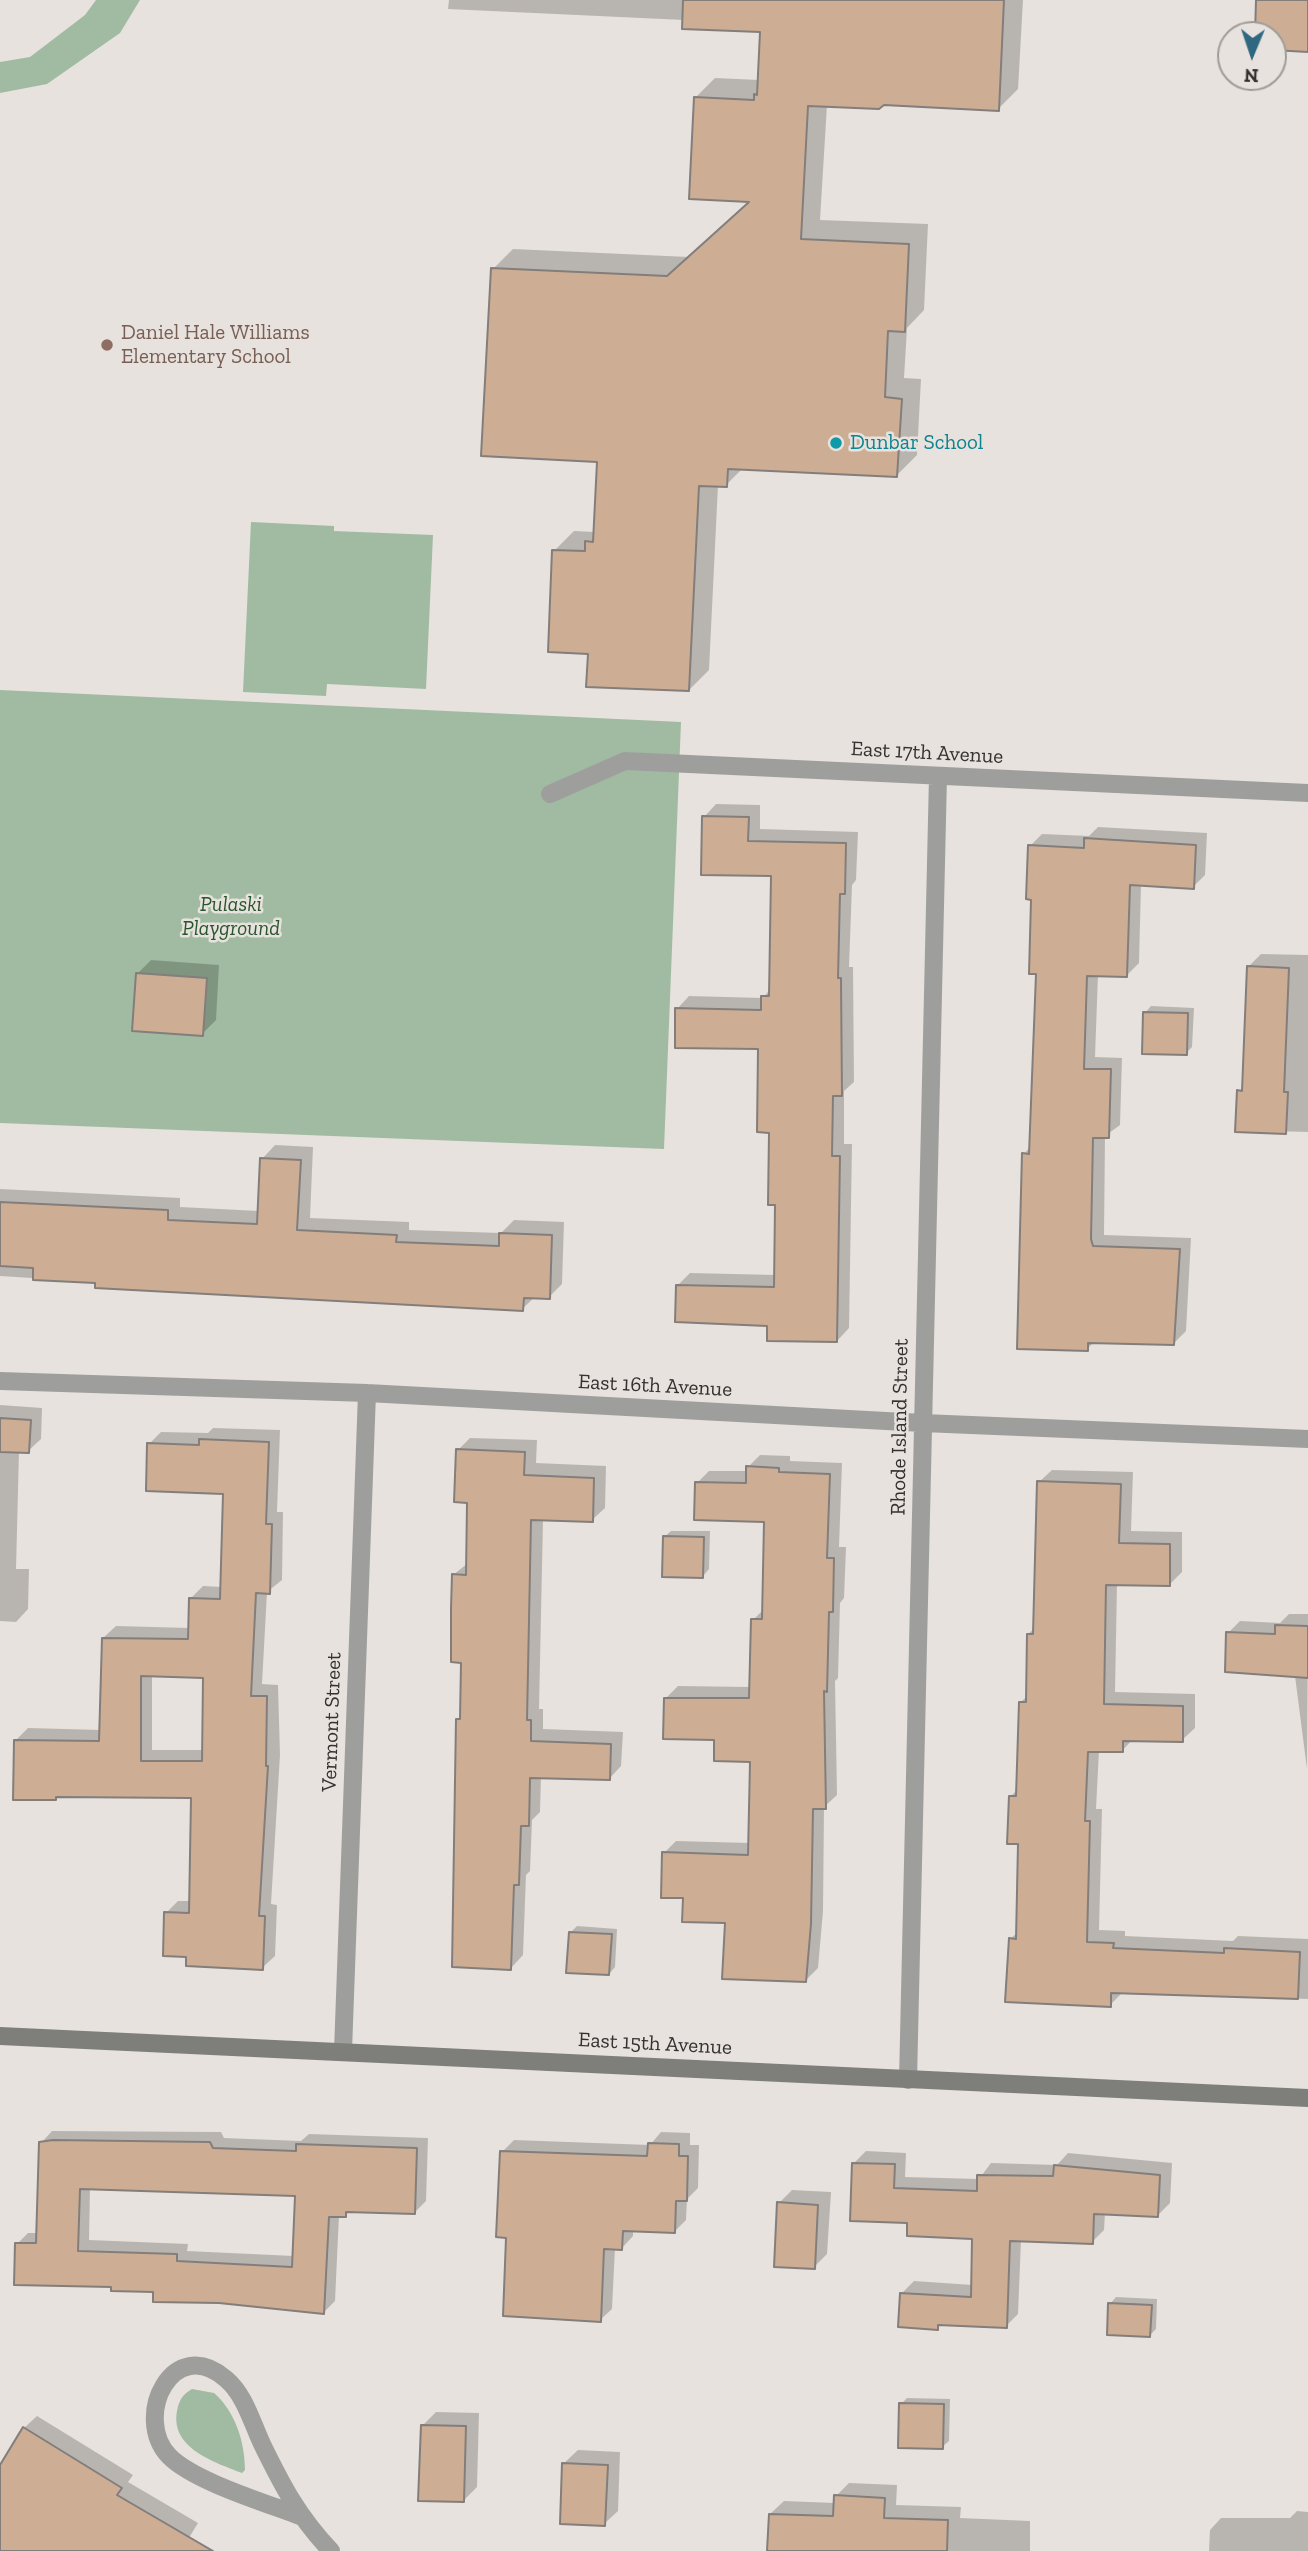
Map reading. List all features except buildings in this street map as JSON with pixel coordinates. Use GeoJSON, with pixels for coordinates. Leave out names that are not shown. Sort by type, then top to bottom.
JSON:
{"type":"FeatureCollection","features":[{"type":"Feature","properties":{"kind":"main road","name":"East 15th Avenue"},"geometry":{"type":"LineString","coordinates":[[0,2036],[1308,2098]]}},
{"type":"Feature","properties":{"kind":"street","name":"East 17th Avenue"},"geometry":{"type":"LineString","coordinates":[[550,794],[625,761],[1308,793]]}},
{"type":"Feature","properties":{"kind":"street","name":"Rhode Island Street"},"geometry":{"type":"LineString","coordinates":[[908,2080],[938,776]]}},
{"type":"Feature","properties":{"kind":"street","name":"East 16th Avenue"},"geometry":{"type":"LineString","coordinates":[[0,1381],[367,1393],[923,1423],[1308,1438]]}},
{"type":"Feature","properties":{"kind":"street","name":"Vermont Street"},"geometry":{"type":"LineString","coordinates":[[343,2052],[367,1393]]}},
{"type":"Feature","properties":{"kind":"street"},"geometry":{"type":"LineString","coordinates":[[300,2516],[200,2476],[168,2455],[160,2441],[156,2412],[161,2389],[170,2375],[183,2368],[199,2365],[215,2371],[229,2381],[243,2402],[300,2516],[331,2551]]}},
{"type":"Feature","properties":{"kind":"green space"},"geometry":{"type":"Polygon","coordinates":[[[96,0],[140,0],[120,33],[47,84],[0,93],[0,62],[30,57],[85,15],[96,0]]]}},
{"type":"Feature","properties":{"kind":"green space"},"geometry":{"type":"Polygon","coordinates":[[[251,522],[334,526],[334,531],[433,535],[426,689],[327,684],[326,696],[243,692],[251,522]]]}},
{"type":"Feature","properties":{"kind":"green space","name":"Pulaski Playground"},"geometry":{"type":"Polygon","coordinates":[[[0,690],[681,722],[664,1149],[0,1123],[0,690]]]}},
{"type":"Feature","properties":{"kind":"green space"},"geometry":{"type":"Polygon","coordinates":[[[192,2389],[214,2393],[228,2409],[243,2449],[245,2470],[242,2473],[196,2452],[180,2435],[177,2424],[178,2407],[182,2398],[192,2389]]]}},
{"type":"Feature","properties":{"kind":"place","name":"Daniel Hale Williams Elementary School"},"geometry":{"type":"Point","coordinates":[107,345]}},
{"type":"Feature","properties":{"kind":"place","name":"Dunbar School"},"geometry":{"type":"Point","coordinates":[836,443]}}]}
